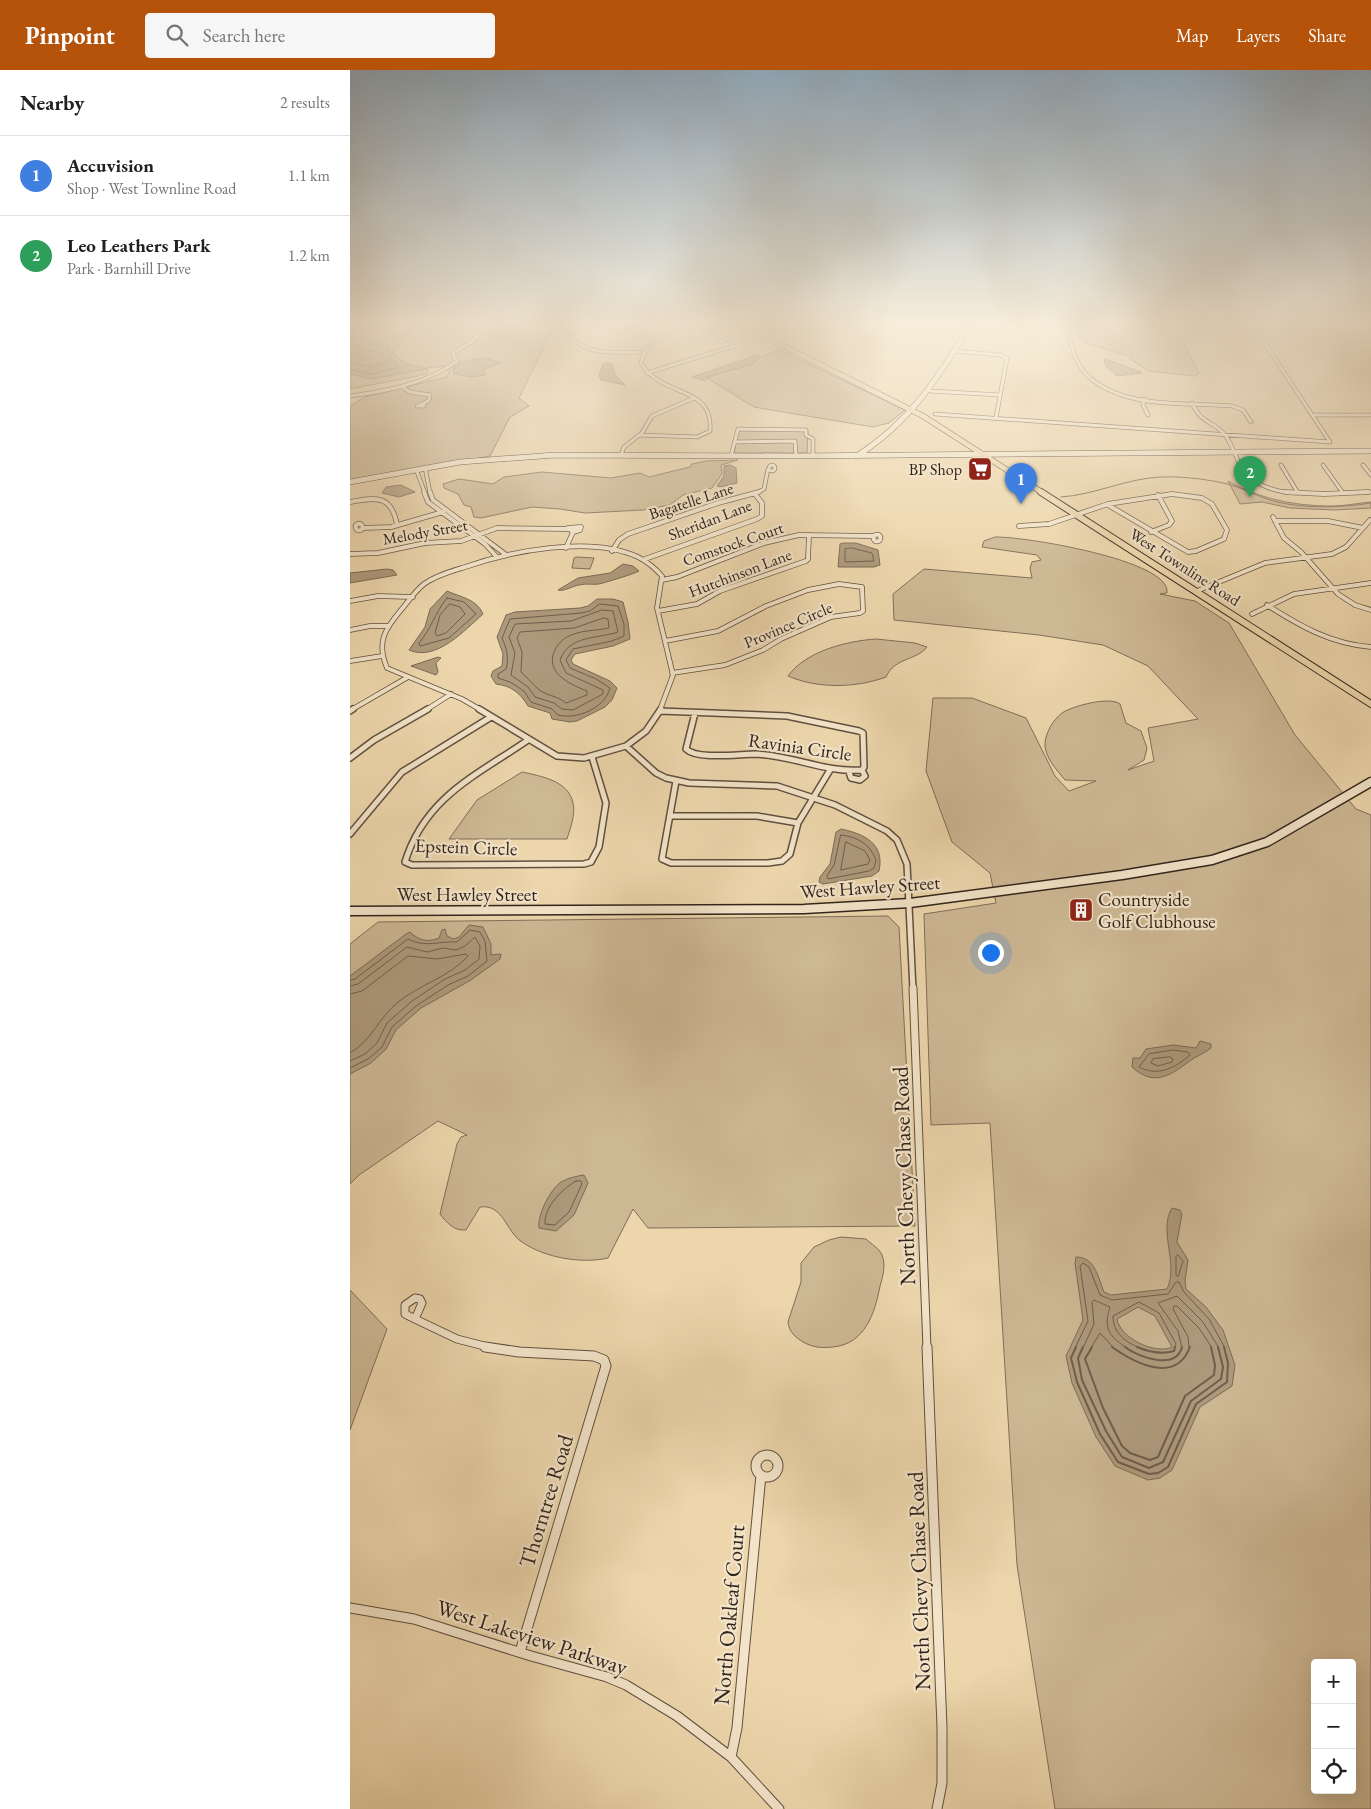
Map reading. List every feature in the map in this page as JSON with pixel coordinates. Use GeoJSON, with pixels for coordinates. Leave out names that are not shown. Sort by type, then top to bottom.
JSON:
{"type":"FeatureCollection","features":[{"type":"Feature","properties":{"kind":"main road"},"geometry":{"type":"LineString","coordinates":[[904,405],[984,454]]}},
{"type":"Feature","properties":{"kind":"main road"},"geometry":{"type":"LineString","coordinates":[[856,456],[918,405]]}},
{"type":"Feature","properties":{"kind":"main road"},"geometry":{"type":"LineString","coordinates":[[350,482],[425,467],[510,457],[1371,451]]}},
{"type":"Feature","properties":{"kind":"main road","name":"West Townline Road"},"geometry":{"type":"LineString","coordinates":[[984,454],[1371,704]]}},
{"type":"Feature","properties":{"kind":"main road","name":"West Hawley Street"},"geometry":{"type":"LineString","coordinates":[[350,911],[804,909],[910,903],[1122,875],[1212,860],[1267,842],[1371,782]]}},
{"type":"Feature","properties":{"kind":"street"},"geometry":{"type":"LineString","coordinates":[[623,455],[626,446],[640,435],[653,415],[677,405]]}},
{"type":"Feature","properties":{"kind":"street"},"geometry":{"type":"LineString","coordinates":[[640,435],[697,437],[708,433],[712,420],[711,413],[706,405]]}},
{"type":"Feature","properties":{"kind":"street"},"geometry":{"type":"LineString","coordinates":[[996,418],[998,405]]}},
{"type":"Feature","properties":{"kind":"street"},"geometry":{"type":"LineString","coordinates":[[1142,405],[1148,415]]}},
{"type":"Feature","properties":{"kind":"street"},"geometry":{"type":"LineString","coordinates":[[1193,405],[1203,422],[1221,430],[1246,473],[1255,481],[1268,487],[1298,493],[1371,492]]}},
{"type":"Feature","properties":{"kind":"street"},"geometry":{"type":"LineString","coordinates":[[1205,405],[1238,408],[1245,412],[1251,422]]}},
{"type":"Feature","properties":{"kind":"street"},"geometry":{"type":"LineString","coordinates":[[935,414],[1330,442],[1307,405]]}},
{"type":"Feature","properties":{"kind":"street"},"geometry":{"type":"LineString","coordinates":[[1314,415],[1371,415]]}},
{"type":"Feature","properties":{"kind":"street"},"geometry":{"type":"LineString","coordinates":[[731,456],[738,429],[806,430],[806,435],[813,439],[813,456]]}},
{"type":"Feature","properties":{"kind":"street"},"geometry":{"type":"LineString","coordinates":[[734,442],[795,441],[797,445],[796,456]]}},
{"type":"Feature","properties":{"kind":"street"},"geometry":{"type":"LineString","coordinates":[[1281,465],[1298,493]]}},
{"type":"Feature","properties":{"kind":"street"},"geometry":{"type":"LineString","coordinates":[[1322,465],[1343,493]]}},
{"type":"Feature","properties":{"kind":"street"},"geometry":{"type":"LineString","coordinates":[[1363,465],[1371,475]]}},
{"type":"Feature","properties":{"kind":"street"},"geometry":{"type":"LineString","coordinates":[[425,467],[430,495],[446,510],[504,554]]}},
{"type":"Feature","properties":{"kind":"street"},"geometry":{"type":"LineString","coordinates":[[416,469],[428,502],[440,513],[474,536],[496,556]]}},
{"type":"Feature","properties":{"kind":"street","name":"Bagatelle Lane"},"geometry":{"type":"LineString","coordinates":[[612,550],[619,540],[628,534],[718,503],[755,494],[764,489],[768,469]]}},
{"type":"Feature","properties":{"kind":"street","name":"Sheridan Lane"},"geometry":{"type":"LineString","coordinates":[[646,559],[734,525],[757,519],[762,516],[762,503],[755,494]]}},
{"type":"Feature","properties":{"kind":"street"},"geometry":{"type":"LineString","coordinates":[[1018,526],[1049,524],[1108,505],[1158,495],[1183,495],[1203,498],[1212,504],[1218,512],[1227,535],[1224,539],[1188,552],[1108,505]]}},
{"type":"Feature","properties":{"kind":"street"},"geometry":{"type":"LineString","coordinates":[[1151,532],[1169,525],[1172,521],[1158,495]]}},
{"type":"Feature","properties":{"kind":"street","name":"Melody Street"},"geometry":{"type":"LineString","coordinates":[[350,502],[380,500],[389,503],[392,506],[397,524]]}},
{"type":"Feature","properties":{"kind":"street"},"geometry":{"type":"LineString","coordinates":[[363,528],[374,529],[446,510]]}},
{"type":"Feature","properties":{"kind":"street"},"geometry":{"type":"LineString","coordinates":[[1363,528],[1328,521],[1274,519],[1284,538],[1308,558],[1334,590],[1348,602],[1371,610]]}},
{"type":"Feature","properties":{"kind":"street"},"geometry":{"type":"LineString","coordinates":[[1197,591],[1265,563],[1327,556],[1341,550],[1370,520]]}},
{"type":"Feature","properties":{"kind":"street"},"geometry":{"type":"LineString","coordinates":[[568,528],[574,526],[581,527],[580,530],[573,532]]}},
{"type":"Feature","properties":{"kind":"street","name":"Melody Street"},"geometry":{"type":"LineString","coordinates":[[350,554],[378,553],[425,543],[461,541],[497,528],[568,528]]}},
{"type":"Feature","properties":{"kind":"street"},"geometry":{"type":"LineString","coordinates":[[568,528],[573,532]]}},
{"type":"Feature","properties":{"kind":"street"},"geometry":{"type":"LineString","coordinates":[[566,548],[573,532]]}},
{"type":"Feature","properties":{"kind":"street","name":"Comstock Court"},"geometry":{"type":"LineString","coordinates":[[662,580],[677,577],[764,543],[809,535],[874,536]]}},
{"type":"Feature","properties":{"kind":"street","name":"Hutchinson Lane"},"geometry":{"type":"LineString","coordinates":[[658,611],[697,604],[720,591],[806,561],[808,559],[809,535]]}},
{"type":"Feature","properties":{"kind":"street"},"geometry":{"type":"LineString","coordinates":[[533,549],[612,550],[646,559],[658,569],[662,580],[658,611],[672,673],[660,711],[646,731],[626,746],[592,757],[557,756],[451,694],[387,668],[382,656],[385,629],[423,585],[438,576],[496,556],[533,549]]}},
{"type":"Feature","properties":{"kind":"street"},"geometry":{"type":"LineString","coordinates":[[1252,614],[1267,605],[1294,594],[1334,590],[1371,583]]}},
{"type":"Feature","properties":{"kind":"street","name":"Province Circle"},"geometry":{"type":"LineString","coordinates":[[665,641],[703,636],[726,628],[755,611],[807,590],[852,584],[862,587],[863,611],[860,613],[831,617],[781,638],[763,650],[726,664],[672,673]]}},
{"type":"Feature","properties":{"kind":"street"},"geometry":{"type":"LineString","coordinates":[[350,601],[378,596],[413,597]]}},
{"type":"Feature","properties":{"kind":"street"},"geometry":{"type":"LineString","coordinates":[[1267,605],[1322,638],[1347,645],[1371,647]]}},
{"type":"Feature","properties":{"kind":"street"},"geometry":{"type":"LineString","coordinates":[[350,630],[370,626],[388,626]]}},
{"type":"Feature","properties":{"kind":"street"},"geometry":{"type":"LineString","coordinates":[[350,661],[382,656]]}},
{"type":"Feature","properties":{"kind":"street"},"geometry":{"type":"LineString","coordinates":[[350,711],[408,677]]}},
{"type":"Feature","properties":{"kind":"street"},"geometry":{"type":"LineString","coordinates":[[350,758],[368,743],[427,711],[451,694]]}},
{"type":"Feature","properties":{"kind":"street","name":"Ravinia Circle"},"geometry":{"type":"LineString","coordinates":[[660,711],[787,716],[859,731],[862,733],[862,770],[849,772],[830,770],[778,756],[689,752],[686,749],[695,713]]}},
{"type":"Feature","properties":{"kind":"street"},"geometry":{"type":"LineString","coordinates":[[350,834],[402,772],[491,716]]}},
{"type":"Feature","properties":{"kind":"street","name":"Epstein Circle"},"geometry":{"type":"LineString","coordinates":[[528,740],[452,789],[421,828],[406,855],[405,862],[412,865],[584,864],[590,862],[596,856],[606,811],[606,798],[597,777],[592,757]]}},
{"type":"Feature","properties":{"kind":"street","name":"North Chevy Chase Road"},"geometry":{"type":"LineString","coordinates":[[626,746],[656,773],[676,781],[777,786],[814,796],[887,831],[897,840],[906,864],[910,903],[942,1728],[942,1783],[937,1809]]}},
{"type":"Feature","properties":{"kind":"street"},"geometry":{"type":"LineString","coordinates":[[676,781],[662,859],[671,864],[782,861],[790,854],[798,823],[830,770]]}},
{"type":"Feature","properties":{"kind":"street"},"geometry":{"type":"LineString","coordinates":[[849,772],[851,778],[860,780],[865,776],[862,770]]}},
{"type":"Feature","properties":{"kind":"street"},"geometry":{"type":"LineString","coordinates":[[670,816],[757,816],[798,823]]}},
{"type":"Feature","properties":{"kind":"street","name":"Thorntree Road"},"geometry":{"type":"LineString","coordinates":[[415,1319],[477,1345],[594,1356],[604,1360],[606,1366],[520,1652]]}},
{"type":"Feature","properties":{"kind":"street","name":"North Oakleaf Court"},"geometry":{"type":"LineString","coordinates":[[731,1757],[737,1728],[761,1475]]}},
{"type":"Feature","properties":{"kind":"street","name":"West Lakeview Parkway"},"geometry":{"type":"LineString","coordinates":[[350,1608],[414,1619],[607,1677],[626,1685],[677,1716],[731,1757],[779,1809]]}},
{"type":"Feature","properties":{"kind":"shaded area"},"geometry":{"type":"Polygon","coordinates":[[[751,405],[895,405],[905,410],[889,423],[873,427],[751,405]]]}},
{"type":"Feature","properties":{"kind":"shaded area"},"geometry":{"type":"Polygon","coordinates":[[[350,406],[529,406],[510,417],[490,456],[350,484],[350,406]]]}},
{"type":"Feature","properties":{"kind":"shaded area"},"geometry":{"type":"Polygon","coordinates":[[[739,430],[808,430],[807,453],[734,453],[739,430]]]}},
{"type":"Feature","properties":{"kind":"shaded area"},"geometry":{"type":"Polygon","coordinates":[[[738,460],[721,465],[722,474],[712,488],[683,495],[670,505],[643,510],[585,513],[532,507],[481,518],[474,517],[471,507],[464,505],[458,494],[444,488],[443,484],[459,479],[493,484],[504,477],[542,472],[611,478],[640,473],[649,477],[706,461],[738,460]]]}},
{"type":"Feature","properties":{"kind":"shaded area"},"geometry":{"type":"Polygon","coordinates":[[[1228,481],[1265,497],[1291,503],[1342,506],[1371,502],[1371,508],[1334,510],[1290,508],[1262,502],[1240,504],[1228,481]]]}},
{"type":"Feature","properties":{"kind":"shaded area"},"geometry":{"type":"Polygon","coordinates":[[[995,537],[1034,541],[1093,552],[1146,570],[1162,581],[1167,593],[1160,594],[1195,601],[1229,623],[1295,735],[1356,809],[1371,815],[1371,1809],[1055,1809],[1017,1565],[990,1123],[931,1125],[924,914],[996,903],[990,873],[952,842],[926,771],[933,698],[972,698],[1026,718],[1055,776],[1069,791],[1096,781],[1065,780],[1049,758],[1045,748],[1048,731],[1059,716],[1067,710],[1100,701],[1120,704],[1126,723],[1141,731],[1147,748],[1144,760],[1128,770],[1154,761],[1148,728],[1198,719],[1148,666],[1103,645],[1039,635],[894,620],[893,594],[924,569],[1032,578],[1030,568],[1032,562],[1041,560],[1037,555],[982,547],[984,541],[995,537]]]}},
{"type":"Feature","properties":{"kind":"shaded area"},"geometry":{"type":"Polygon","coordinates":[[[574,558],[594,558],[590,569],[572,568],[574,558]]]}},
{"type":"Feature","properties":{"kind":"shaded area"},"geometry":{"type":"Polygon","coordinates":[[[876,639],[915,643],[927,647],[917,655],[900,662],[886,677],[874,681],[837,686],[812,683],[788,676],[796,667],[816,654],[840,645],[876,639]]]}},
{"type":"Feature","properties":{"kind":"shaded area"},"geometry":{"type":"Polygon","coordinates":[[[522,772],[553,781],[566,789],[573,803],[574,812],[567,839],[449,839],[477,800],[522,772]]]}},
{"type":"Feature","properties":{"kind":"shaded area"},"geometry":{"type":"Polygon","coordinates":[[[888,916],[899,927],[915,1226],[648,1228],[633,1209],[608,1258],[575,1260],[552,1256],[531,1248],[522,1242],[516,1237],[504,1219],[488,1207],[480,1207],[466,1230],[454,1228],[445,1220],[440,1214],[457,1144],[461,1137],[467,1135],[438,1121],[359,1175],[350,1184],[350,944],[378,922],[888,916]]]}},
{"type":"Feature","properties":{"kind":"shaded area"},"geometry":{"type":"Polygon","coordinates":[[[841,1237],[866,1239],[881,1253],[884,1267],[878,1296],[867,1326],[861,1334],[844,1345],[833,1347],[814,1346],[803,1342],[795,1336],[788,1322],[801,1282],[801,1263],[814,1247],[841,1237]]]}},
{"type":"Feature","properties":{"kind":"shaded area"},"geometry":{"type":"Polygon","coordinates":[[[350,1290],[387,1329],[350,1430],[350,1290]]]}},
{"type":"Feature","properties":{"kind":"water"},"geometry":{"type":"Polygon","coordinates":[[[730,465],[736,468],[737,483],[717,486],[724,476],[724,466],[730,465]]]}},
{"type":"Feature","properties":{"kind":"water"},"geometry":{"type":"Polygon","coordinates":[[[401,485],[415,492],[399,497],[382,493],[386,487],[401,485]]]}},
{"type":"Feature","properties":{"kind":"water"},"geometry":{"type":"Polygon","coordinates":[[[856,543],[878,550],[880,565],[874,567],[838,567],[840,544],[856,543]]]}},
{"type":"Feature","properties":{"kind":"water"},"geometry":{"type":"Polygon","coordinates":[[[623,564],[633,566],[639,571],[599,584],[582,584],[558,590],[578,578],[610,573],[623,564]]]}},
{"type":"Feature","properties":{"kind":"water"},"geometry":{"type":"Polygon","coordinates":[[[393,570],[397,575],[350,583],[350,573],[393,570]]]}},
{"type":"Feature","properties":{"kind":"water"},"geometry":{"type":"Polygon","coordinates":[[[447,591],[477,605],[483,614],[459,636],[440,648],[419,653],[409,650],[425,627],[430,609],[447,591]]]}},
{"type":"Feature","properties":{"kind":"water"},"geometry":{"type":"Polygon","coordinates":[[[597,599],[613,599],[623,602],[630,639],[613,646],[575,654],[571,660],[573,664],[610,681],[617,688],[612,700],[605,707],[577,721],[570,722],[552,719],[550,713],[528,706],[522,697],[507,686],[496,684],[491,676],[493,671],[502,666],[503,654],[497,637],[506,615],[515,612],[580,608],[588,606],[597,599]]]}},
{"type":"Feature","properties":{"kind":"water"},"geometry":{"type":"Polygon","coordinates":[[[438,657],[441,658],[436,663],[438,672],[436,675],[411,666],[438,657]]]}},
{"type":"Feature","properties":{"kind":"water"},"geometry":{"type":"Polygon","coordinates":[[[841,829],[865,837],[876,847],[880,862],[879,871],[872,876],[823,884],[819,882],[820,877],[830,864],[836,832],[841,829]]]}},
{"type":"Feature","properties":{"kind":"water"},"geometry":{"type":"Polygon","coordinates":[[[469,925],[483,927],[491,944],[491,955],[501,954],[500,959],[471,980],[421,1008],[396,1030],[386,1049],[371,1063],[350,1074],[350,976],[410,932],[420,939],[431,940],[439,938],[442,930],[445,929],[447,936],[453,939],[459,937],[469,925]]]}},
{"type":"Feature","properties":{"kind":"water"},"geometry":{"type":"Polygon","coordinates":[[[1200,1041],[1211,1044],[1211,1048],[1179,1069],[1164,1076],[1157,1078],[1149,1077],[1132,1067],[1133,1058],[1140,1058],[1146,1049],[1173,1045],[1196,1048],[1200,1041]]]}},
{"type":"Feature","properties":{"kind":"water"},"geometry":{"type":"Polygon","coordinates":[[[584,1175],[588,1183],[574,1215],[556,1231],[539,1228],[542,1210],[557,1186],[567,1179],[584,1175]]]}},
{"type":"Feature","properties":{"kind":"water"},"geometry":{"type":"Polygon","coordinates":[[[1172,1208],[1180,1210],[1182,1214],[1177,1242],[1188,1260],[1185,1281],[1186,1289],[1206,1307],[1223,1330],[1235,1365],[1232,1386],[1200,1407],[1172,1470],[1160,1478],[1148,1480],[1115,1466],[1096,1437],[1072,1383],[1066,1356],[1083,1320],[1075,1263],[1076,1257],[1088,1260],[1092,1264],[1098,1274],[1104,1292],[1111,1295],[1167,1289],[1171,1269],[1167,1237],[1168,1217],[1172,1208]],[[1138,1307],[1117,1319],[1124,1333],[1139,1343],[1157,1349],[1172,1347],[1155,1316],[1138,1307]]]}},
{"type":"Feature","properties":{"kind":"waterway"},"geometry":{"type":"LineString","coordinates":[[1061,497],[1074,496],[1136,480],[1170,477],[1220,482],[1285,504],[1334,507],[1371,503]]}},
{"type":"Feature","properties":{"kind":"place","name":"BP Shop"},"geometry":{"type":"Point","coordinates":[980,469]}},
{"type":"Feature","properties":{"kind":"place","name":"Leo Leathers Park"},"geometry":{"type":"Point","coordinates":[1250,497]}},
{"type":"Feature","properties":{"kind":"place","name":"Accuvision"},"geometry":{"type":"Point","coordinates":[1021,504]}},
{"type":"Feature","properties":{"kind":"place","name":"Countryside Golf Clubhouse"},"geometry":{"type":"Point","coordinates":[1081,910]}}]}
